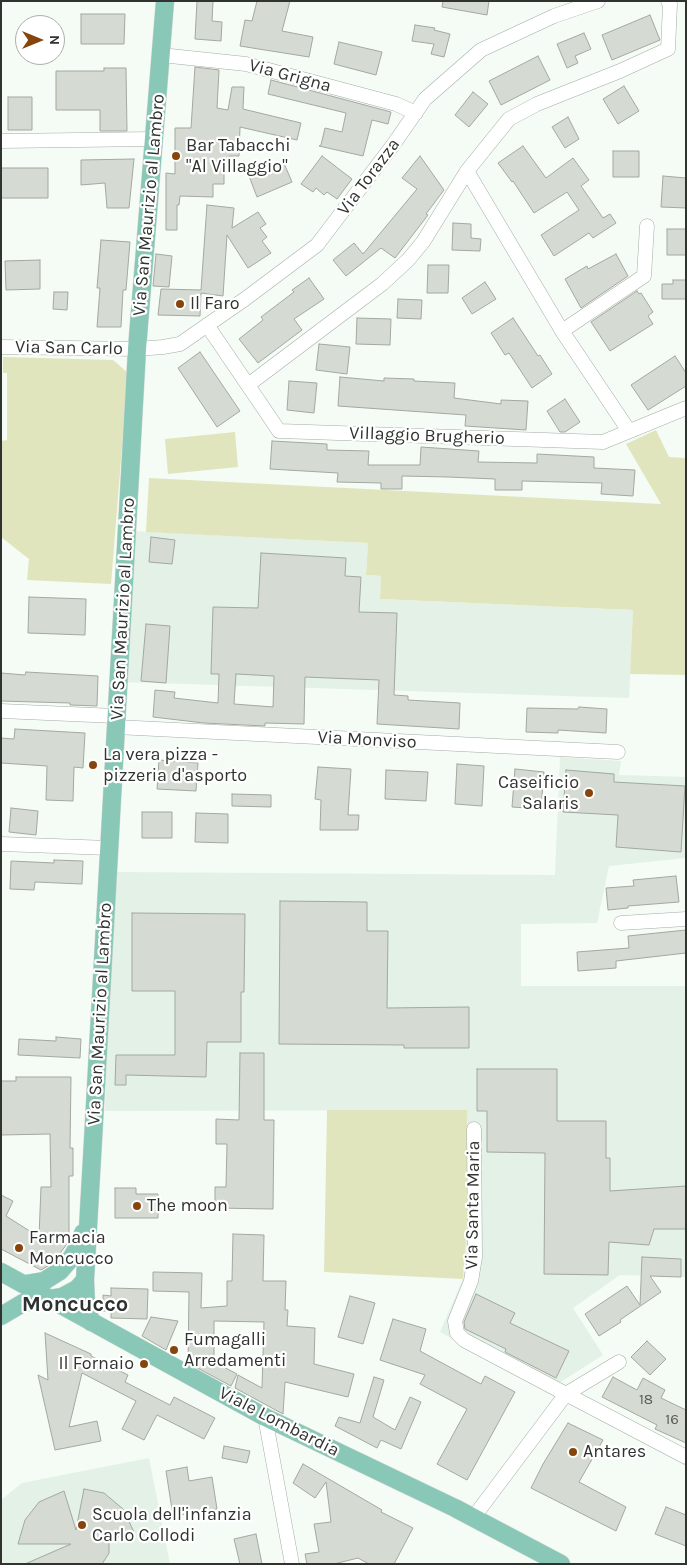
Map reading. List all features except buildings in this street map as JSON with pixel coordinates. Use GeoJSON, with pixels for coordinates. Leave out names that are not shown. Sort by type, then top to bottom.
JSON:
{"type":"FeatureCollection","features":[{"type":"Feature","properties":{"kind":"main road","name":"Via San Maurizio al Lambro"},"geometry":{"type":"LineString","coordinates":[[91,1322],[86,1304],[85,1280],[88,1218],[137,349],[165,1]]}},
{"type":"Feature","properties":{"kind":"main road","name":"Via San Maurizio al Lambro"},"geometry":{"type":"LineString","coordinates":[[26,1284],[44,1281],[60,1271],[72,1257],[80,1243],[88,1218]]}},
{"type":"Feature","properties":{"kind":"main road","name":"Via San Maurizio al Lambro"},"geometry":{"type":"LineString","coordinates":[[53,1299],[55,1283],[60,1271]]}},
{"type":"Feature","properties":{"kind":"main road","name":"Viale Lombardia"},"geometry":{"type":"LineString","coordinates":[[1,1272],[26,1284],[91,1322],[265,1417],[473,1518],[561,1564]]}},
{"type":"Feature","properties":{"kind":"main road"},"geometry":{"type":"LineString","coordinates":[[1,1316],[23,1303],[53,1299],[70,1294],[85,1280]]}},
{"type":"Feature","properties":{"kind":"street"},"geometry":{"type":"LineString","coordinates":[[554,16],[558,1]]}},
{"type":"Feature","properties":{"kind":"street","name":"Via Torazza"},"geometry":{"type":"LineString","coordinates":[[137,349],[180,344],[317,245],[393,145],[425,99],[481,50],[554,16],[598,1]]}},
{"type":"Feature","properties":{"kind":"street"},"geometry":{"type":"LineString","coordinates":[[248,385],[382,284],[408,260],[423,242],[467,171],[509,120],[537,104],[620,71],[668,49],[670,4],[668,1]]}},
{"type":"Feature","properties":{"kind":"street","name":"Via Grigna"},"geometry":{"type":"LineString","coordinates":[[161,55],[246,64],[396,104],[416,113]]}},
{"type":"Feature","properties":{"kind":"street"},"geometry":{"type":"LineString","coordinates":[[1,141],[154,139]]}},
{"type":"Feature","properties":{"kind":"street"},"geometry":{"type":"LineString","coordinates":[[467,171],[562,331],[629,431]]}},
{"type":"Feature","properties":{"kind":"street"},"geometry":{"type":"LineString","coordinates":[[562,331],[644,276],[647,226]]}},
{"type":"Feature","properties":{"kind":"street","name":"Villaggio Brugherio"},"geometry":{"type":"LineString","coordinates":[[207,325],[279,431],[603,442],[686,408]]}},
{"type":"Feature","properties":{"kind":"street","name":"Via San Carlo"},"geometry":{"type":"LineString","coordinates":[[1,347],[137,349]]}},
{"type":"Feature","properties":{"kind":"street","name":"Via Monviso"},"geometry":{"type":"LineString","coordinates":[[1,711],[116,722],[618,752]]}},
{"type":"Feature","properties":{"kind":"street"},"geometry":{"type":"LineString","coordinates":[[1,844],[109,848]]}},
{"type":"Feature","properties":{"kind":"street"},"geometry":{"type":"LineString","coordinates":[[621,923],[686,919]]}},
{"type":"Feature","properties":{"kind":"street","name":"Via Santa Maria"},"geometry":{"type":"LineString","coordinates":[[474,1129],[474,1265],[466,1295],[455,1322],[457,1333],[464,1340],[566,1394]]}},
{"type":"Feature","properties":{"kind":"street"},"geometry":{"type":"LineString","coordinates":[[473,1518],[566,1394],[619,1362]]}},
{"type":"Feature","properties":{"kind":"street"},"geometry":{"type":"LineString","coordinates":[[566,1394],[686,1457]]}},
{"type":"Feature","properties":{"kind":"street"},"geometry":{"type":"LineString","coordinates":[[265,1417],[292,1564]]}},
{"type":"Feature","properties":{"kind":"shaded area"},"geometry":{"type":"Polygon","coordinates":[[[132,531],[368,543],[366,575],[381,576],[380,599],[633,610],[629,698],[123,682],[132,531]]]}},
{"type":"Feature","properties":{"kind":"shaded area"},"geometry":{"type":"Polygon","coordinates":[[[560,757],[621,761],[619,775],[686,777],[686,858],[609,866],[597,923],[521,924],[521,986],[686,986],[686,1277],[620,1275],[573,1308],[603,1355],[548,1390],[440,1332],[463,1279],[465,1265],[467,1110],[105,1111],[112,872],[555,875],[560,757]]]}},
{"type":"Feature","properties":{"kind":"shaded area","name":"Scuola dell'infanzia Carlo Collodi"},"geometry":{"type":"Polygon","coordinates":[[[149,1458],[170,1564],[3,1564],[1,1550],[1,1500],[22,1483],[149,1458]]]}},
{"type":"Feature","properties":{"kind":"green space"},"geometry":{"type":"Polygon","coordinates":[[[3,357],[113,360],[128,373],[111,584],[27,580],[29,559],[1,537],[1,441],[7,440],[7,373],[3,373],[3,357]]]}},
{"type":"Feature","properties":{"kind":"green space"},"geometry":{"type":"Polygon","coordinates":[[[656,430],[669,457],[686,458],[686,675],[630,674],[633,610],[380,599],[381,576],[366,575],[368,543],[146,532],[149,478],[661,504],[626,444],[656,430]]]}},
{"type":"Feature","properties":{"kind":"green space"},"geometry":{"type":"Polygon","coordinates":[[[235,432],[238,467],[168,474],[165,439],[235,432]]]}},
{"type":"Feature","properties":{"kind":"green space"},"geometry":{"type":"Polygon","coordinates":[[[327,1110],[467,1110],[467,1225],[463,1279],[324,1272],[327,1110]]]}},
{"type":"Feature","properties":{"kind":"place","name":"Bar Tabacchi \"Al Villaggio\""},"geometry":{"type":"Point","coordinates":[176,156]}},
{"type":"Feature","properties":{"kind":"place","name":"Il Faro"},"geometry":{"type":"Point","coordinates":[180,304]}},
{"type":"Feature","properties":{"kind":"place","name":"La vera pizza - pizzeria d'asporto"},"geometry":{"type":"Point","coordinates":[93,765]}},
{"type":"Feature","properties":{"kind":"place","name":"Caseificio Salaris"},"geometry":{"type":"Point","coordinates":[589,793]}},
{"type":"Feature","properties":{"kind":"place","name":"The moon"},"geometry":{"type":"Point","coordinates":[137,1206]}},
{"type":"Feature","properties":{"kind":"place","name":"Farmacia Moncucco"},"geometry":{"type":"Point","coordinates":[19,1248]}},
{"type":"Feature","properties":{"kind":"place","name":"Fumagalli Arredamenti"},"geometry":{"type":"Point","coordinates":[174,1350]}},
{"type":"Feature","properties":{"kind":"place","name":"Il Fornaio"},"geometry":{"type":"Point","coordinates":[144,1364]}},
{"type":"Feature","properties":{"kind":"place","name":"Antares"},"geometry":{"type":"Point","coordinates":[573,1452]}},
{"type":"Feature","properties":{"kind":"place","name":"Scuola dell'infanzia Carlo Collodi"},"geometry":{"type":"Point","coordinates":[82,1525]}},
{"type":"Feature","properties":{"kind":"district","name":"Moncucco"},"geometry":{"type":"Point","coordinates":[75,1305]}}]}
